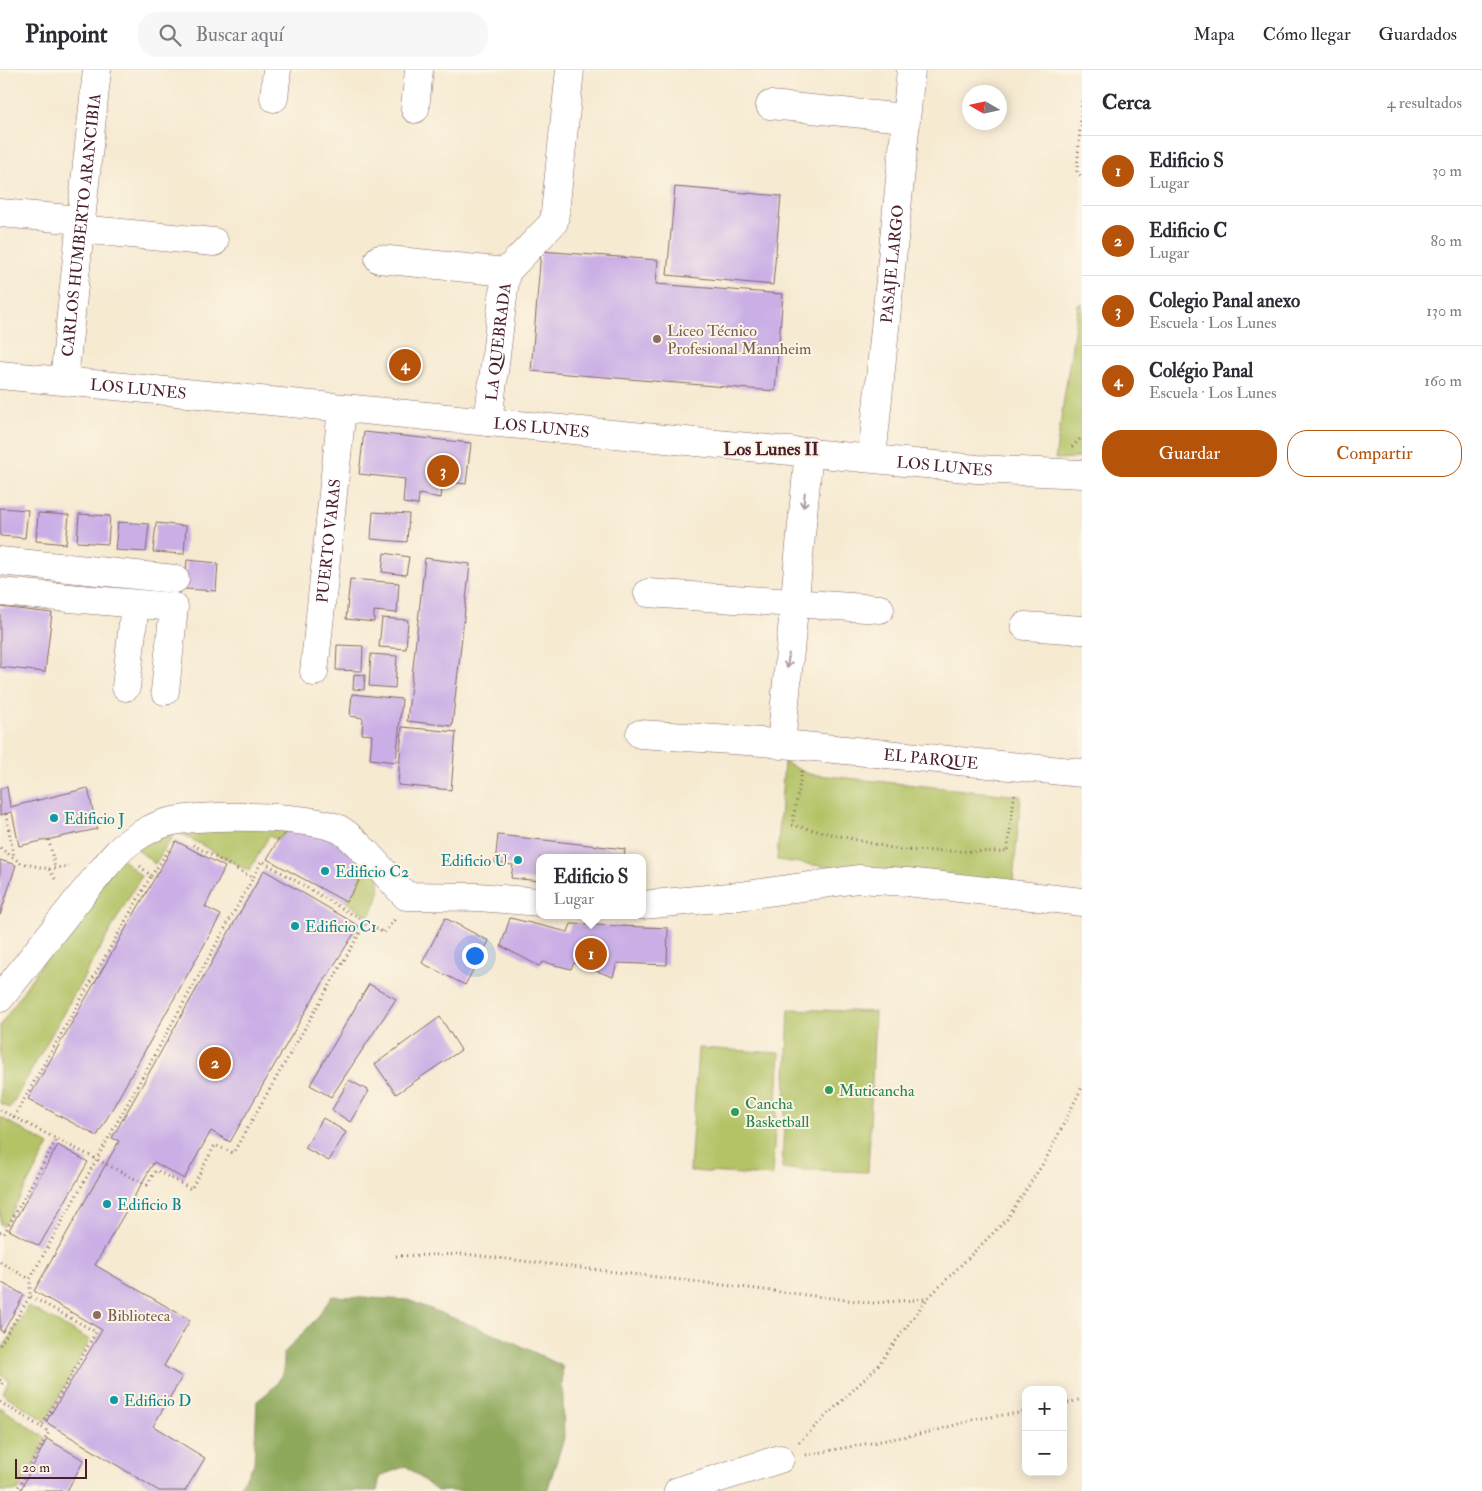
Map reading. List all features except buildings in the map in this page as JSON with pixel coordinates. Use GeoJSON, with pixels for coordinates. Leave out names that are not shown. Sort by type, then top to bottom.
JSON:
{"type":"FeatureCollection","features":[{"type":"Feature","properties":{"kind":"street","name":"CARLOS HUMBERTO ARANCIBIA"},"geometry":{"type":"LineString","coordinates":[[64,380],[97,70]]}},
{"type":"Feature","properties":{"kind":"street"},"geometry":{"type":"LineString","coordinates":[[274,98],[277,70]]}},
{"type":"Feature","properties":{"kind":"street"},"geometry":{"type":"LineString","coordinates":[[415,109],[419,70]]}},
{"type":"Feature","properties":{"kind":"street","name":"LA QUEBRADA"},"geometry":{"type":"LineString","coordinates":[[488,422],[506,272],[554,222],[570,70]]}},
{"type":"Feature","properties":{"kind":"street","name":"PASAJE LARGO"},"geometry":{"type":"LineString","coordinates":[[872,458],[911,70]]}},
{"type":"Feature","properties":{"kind":"street"},"geometry":{"type":"LineString","coordinates":[[770,105],[905,118]]}},
{"type":"Feature","properties":{"kind":"street"},"geometry":{"type":"LineString","coordinates":[[0,213],[214,242]]}},
{"type":"Feature","properties":{"kind":"street"},"geometry":{"type":"LineString","coordinates":[[379,259],[506,272]]}},
{"type":"Feature","properties":{"kind":"street","name":"LOS LUNES"},"geometry":{"type":"LineString","coordinates":[[0,375],[64,380],[342,410],[809,451],[978,469],[1082,474]]}},
{"type":"Feature","properties":{"kind":"street","name":"PUERTO VARAS"},"geometry":{"type":"LineString","coordinates":[[314,672],[342,410]]}},
{"type":"Feature","properties":{"kind":"street"},"geometry":{"type":"LineString","coordinates":[[794,747],[794,604],[809,451]]}},
{"type":"Feature","properties":{"kind":"street"},"geometry":{"type":"LineString","coordinates":[[0,561],[174,580]]}},
{"type":"Feature","properties":{"kind":"street"},"geometry":{"type":"LineString","coordinates":[[0,592],[174,607],[165,691]]}},
{"type":"Feature","properties":{"kind":"street"},"geometry":{"type":"LineString","coordinates":[[648,594],[880,608]]}},
{"type":"Feature","properties":{"kind":"street"},"geometry":{"type":"LineString","coordinates":[[126,687],[135,604]]}},
{"type":"Feature","properties":{"kind":"street"},"geometry":{"type":"LineString","coordinates":[[1025,626],[1082,630]]}},
{"type":"Feature","properties":{"kind":"street","name":"EL PARQUE"},"geometry":{"type":"LineString","coordinates":[[640,734],[1082,773]]}},
{"type":"Feature","properties":{"kind":"street"},"geometry":{"type":"LineString","coordinates":[[0,998],[78,900],[121,850],[131,840],[164,823],[208,817],[294,819],[340,829],[406,896],[478,897],[536,902]]}},
{"type":"Feature","properties":{"kind":"street"},"geometry":{"type":"LineString","coordinates":[[646,905],[740,896],[858,879],[907,882],[1082,902]]}},
{"type":"Feature","properties":{"kind":"street"},"geometry":{"type":"LineString","coordinates":[[678,1491],[780,1459]]}},
{"type":"Feature","properties":{"kind":"path"},"geometry":{"type":"LineString","coordinates":[[1082,101],[1077,172],[1082,177]]}},
{"type":"Feature","properties":{"kind":"path"},"geometry":{"type":"LineString","coordinates":[[794,747],[792,826],[900,850],[1007,852],[1018,766]]}},
{"type":"Feature","properties":{"kind":"path"},"geometry":{"type":"LineString","coordinates":[[6,814],[14,858]]}},
{"type":"Feature","properties":{"kind":"path"},"geometry":{"type":"LineString","coordinates":[[49,840],[55,868]]}},
{"type":"Feature","properties":{"kind":"path"},"geometry":{"type":"LineString","coordinates":[[186,841],[252,878]]}},
{"type":"Feature","properties":{"kind":"path"},"geometry":{"type":"LineString","coordinates":[[14,1117],[151,876],[172,844]]}},
{"type":"Feature","properties":{"kind":"path"},"geometry":{"type":"LineString","coordinates":[[0,848],[21,863],[49,869],[69,866]]}},
{"type":"Feature","properties":{"kind":"path"},"geometry":{"type":"LineString","coordinates":[[121,850],[151,876]]}},
{"type":"Feature","properties":{"kind":"path"},"geometry":{"type":"LineString","coordinates":[[0,1345],[30,1296],[30,1279],[262,861],[384,933]]}},
{"type":"Feature","properties":{"kind":"path"},"geometry":{"type":"LineString","coordinates":[[49,869],[57,882]]}},
{"type":"Feature","properties":{"kind":"path"},"geometry":{"type":"LineString","coordinates":[[0,1110],[147,1185],[156,1170],[191,1190],[215,1145],[233,1153],[366,922]]}},
{"type":"Feature","properties":{"kind":"path"},"geometry":{"type":"LineString","coordinates":[[780,1459],[876,1368],[927,1299],[1007,1219],[1046,1159],[1082,1087]]}},
{"type":"Feature","properties":{"kind":"path"},"geometry":{"type":"LineString","coordinates":[[0,1232],[4,1234],[56,1140]]}},
{"type":"Feature","properties":{"kind":"path"},"geometry":{"type":"LineString","coordinates":[[396,1256],[465,1254],[873,1303],[927,1299]]}},
{"type":"Feature","properties":{"kind":"path"},"geometry":{"type":"LineString","coordinates":[[0,1262],[30,1279]]}},
{"type":"Feature","properties":{"kind":"path"},"geometry":{"type":"LineString","coordinates":[[30,1296],[96,1332],[41,1427]]}},
{"type":"Feature","properties":{"kind":"path"},"geometry":{"type":"LineString","coordinates":[[0,1380],[3,1382],[0,1387]]}},
{"type":"Feature","properties":{"kind":"path"},"geometry":{"type":"LineString","coordinates":[[1067,1403],[1082,1399]]}},
{"type":"Feature","properties":{"kind":"path"},"geometry":{"type":"LineString","coordinates":[[0,1402],[48,1432],[16,1491]]}},
{"type":"Feature","properties":{"kind":"path"},"geometry":{"type":"LineString","coordinates":[[780,1459],[935,1431],[975,1419],[1022,1413]]}},
{"type":"Feature","properties":{"kind":"green space"},"geometry":{"type":"Polygon","coordinates":[[[1082,303],[1082,458],[1055,459],[1078,305],[1082,303]]]}},
{"type":"Feature","properties":{"kind":"green space"},"geometry":{"type":"Polygon","coordinates":[[[784,762],[808,774],[1021,796],[1012,892],[777,860],[784,762]]]}},
{"type":"Feature","properties":{"kind":"green space"},"geometry":{"type":"Polygon","coordinates":[[[201,815],[288,816],[308,819],[327,824],[344,832],[359,844],[371,860],[378,875],[378,896],[369,917],[346,902],[360,874],[362,862],[358,849],[347,837],[323,825],[304,823],[292,829],[278,840],[269,836],[249,871],[176,831],[155,864],[133,846],[170,823],[201,815]]]}},
{"type":"Feature","properties":{"kind":"green space"},"geometry":{"type":"Polygon","coordinates":[[[121,858],[141,876],[10,1108],[0,1103],[0,1026],[48,954],[121,858]]]}},
{"type":"Feature","properties":{"kind":"green space","name":"Muticancha"},"geometry":{"type":"Polygon","coordinates":[[[789,1009],[875,1012],[868,1172],[782,1169],[789,1009]]]}},
{"type":"Feature","properties":{"kind":"green space","name":"Cancha Basketball"},"geometry":{"type":"Polygon","coordinates":[[[698,1048],[780,1053],[772,1176],[690,1171],[698,1048]]]}},
{"type":"Feature","properties":{"kind":"green space"},"geometry":{"type":"Polygon","coordinates":[[[0,1117],[49,1145],[4,1226],[0,1224],[0,1117]]]}},
{"type":"Feature","properties":{"kind":"green space"},"geometry":{"type":"Polygon","coordinates":[[[332,1296],[408,1300],[511,1341],[562,1366],[564,1438],[547,1491],[437,1491],[406,1466],[380,1476],[377,1491],[237,1491],[254,1464],[257,1401],[275,1386],[281,1376],[284,1353],[317,1318],[332,1296]]]}},
{"type":"Feature","properties":{"kind":"green space"},"geometry":{"type":"Polygon","coordinates":[[[28,1306],[90,1340],[46,1421],[3,1394],[9,1380],[0,1375],[0,1353],[28,1306]]]}},
{"type":"Feature","properties":{"kind":"green space"},"geometry":{"type":"Polygon","coordinates":[[[0,1407],[47,1439],[18,1491],[0,1491],[0,1407]]]}},
{"type":"Feature","properties":{"kind":"place","name":"Liceo Técnico Profesional Mannheim"},"geometry":{"type":"Point","coordinates":[657,339]}},
{"type":"Feature","properties":{"kind":"place","name":"Colégio Panal"},"geometry":{"type":"Point","coordinates":[405,365]}},
{"type":"Feature","properties":{"kind":"place","name":"Colegio Panal anexo"},"geometry":{"type":"Point","coordinates":[443,471]}},
{"type":"Feature","properties":{"kind":"place","name":"Edificio J"},"geometry":{"type":"Point","coordinates":[54,818]}},
{"type":"Feature","properties":{"kind":"place","name":"Edificio U"},"geometry":{"type":"Point","coordinates":[518,860]}},
{"type":"Feature","properties":{"kind":"place","name":"Edificio C2"},"geometry":{"type":"Point","coordinates":[325,871]}},
{"type":"Feature","properties":{"kind":"place","name":"Edificio C1"},"geometry":{"type":"Point","coordinates":[295,926]}},
{"type":"Feature","properties":{"kind":"place","name":"Edificio S"},"geometry":{"type":"Point","coordinates":[591,954]}},
{"type":"Feature","properties":{"kind":"place","name":"Edificio C"},"geometry":{"type":"Point","coordinates":[215,1063]}},
{"type":"Feature","properties":{"kind":"place","name":"Muticancha"},"geometry":{"type":"Point","coordinates":[829,1090]}},
{"type":"Feature","properties":{"kind":"place","name":"Cancha Basketball"},"geometry":{"type":"Point","coordinates":[735,1112]}},
{"type":"Feature","properties":{"kind":"place","name":"Edificio B"},"geometry":{"type":"Point","coordinates":[107,1204]}},
{"type":"Feature","properties":{"kind":"place","name":"Biblioteca"},"geometry":{"type":"Point","coordinates":[97,1315]}},
{"type":"Feature","properties":{"kind":"place","name":"Edificio D"},"geometry":{"type":"Point","coordinates":[114,1400]}},
{"type":"Feature","properties":{"kind":"district","name":"Los Lunes II"},"geometry":{"type":"Point","coordinates":[771,449]}}]}
